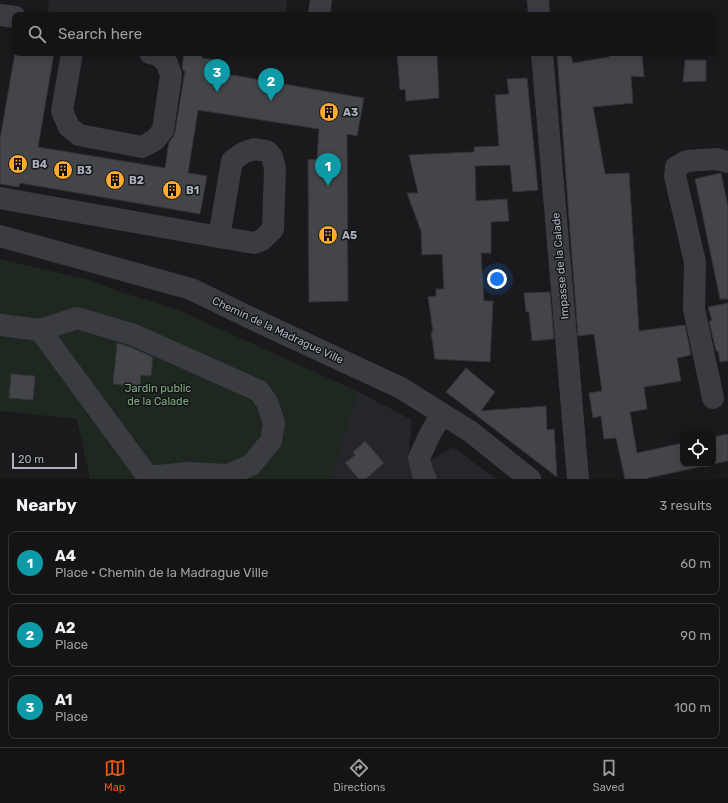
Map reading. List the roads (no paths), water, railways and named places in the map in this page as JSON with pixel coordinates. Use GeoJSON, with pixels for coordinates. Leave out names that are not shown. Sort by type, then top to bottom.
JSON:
{"type":"FeatureCollection","features":[{"type":"Feature","properties":{"kind":"street"},"geometry":{"type":"LineString","coordinates":[[319,12],[321,0]]}},
{"type":"Feature","properties":{"kind":"street"},"geometry":{"type":"LineString","coordinates":[[538,0],[539,12]]}},
{"type":"Feature","properties":{"kind":"street"},"geometry":{"type":"LineString","coordinates":[[0,15],[12,17]]}},
{"type":"Feature","properties":{"kind":"street"},"geometry":{"type":"LineString","coordinates":[[71,56],[62,111],[69,127],[79,135],[142,147],[155,140],[163,130],[171,75],[167,62],[159,56]]}},
{"type":"Feature","properties":{"kind":"street","name":"Impasse de la Calade"},"geometry":{"type":"LineString","coordinates":[[542,56],[578,479]]}},
{"type":"Feature","properties":{"kind":"street"},"geometry":{"type":"LineString","coordinates":[[713,398],[694,309],[695,262],[675,176],[676,167],[687,161],[716,158],[728,162]]}},
{"type":"Feature","properties":{"kind":"street"},"geometry":{"type":"LineString","coordinates":[[0,198],[220,237]]}},
{"type":"Feature","properties":{"kind":"street","name":"Chemin de la Madrague Ville"},"geometry":{"type":"LineString","coordinates":[[0,236],[191,289],[401,388],[471,432],[530,479]]}},
{"type":"Feature","properties":{"kind":"street"},"geometry":{"type":"LineString","coordinates":[[0,325],[40,330],[77,318],[134,335],[259,391],[267,402],[274,423],[271,441],[251,465],[232,477],[187,472],[147,478],[40,330]]}},
{"type":"Feature","properties":{"kind":"street"},"geometry":{"type":"LineString","coordinates":[[426,479],[423,474],[419,458],[430,434],[442,414]]}},
{"type":"Feature","properties":{"kind":"place","name":"A1"},"geometry":{"type":"Point","coordinates":[217,92]}},
{"type":"Feature","properties":{"kind":"place","name":"A2"},"geometry":{"type":"Point","coordinates":[271,101]}},
{"type":"Feature","properties":{"kind":"place","name":"A3"},"geometry":{"type":"Point","coordinates":[329,112]}},
{"type":"Feature","properties":{"kind":"place","name":"B4"},"geometry":{"type":"Point","coordinates":[18,164]}},
{"type":"Feature","properties":{"kind":"place","name":"B3"},"geometry":{"type":"Point","coordinates":[63,170]}},
{"type":"Feature","properties":{"kind":"place","name":"B2"},"geometry":{"type":"Point","coordinates":[115,180]}},
{"type":"Feature","properties":{"kind":"place","name":"A4"},"geometry":{"type":"Point","coordinates":[328,186]}},
{"type":"Feature","properties":{"kind":"place","name":"B1"},"geometry":{"type":"Point","coordinates":[172,190]}},
{"type":"Feature","properties":{"kind":"place","name":"A5"},"geometry":{"type":"Point","coordinates":[328,235]}},
{"type":"Feature","properties":{"kind":"park label","name":"Jardin public de la Calade"},"geometry":{"type":"Point","coordinates":[158,394]}}]}
